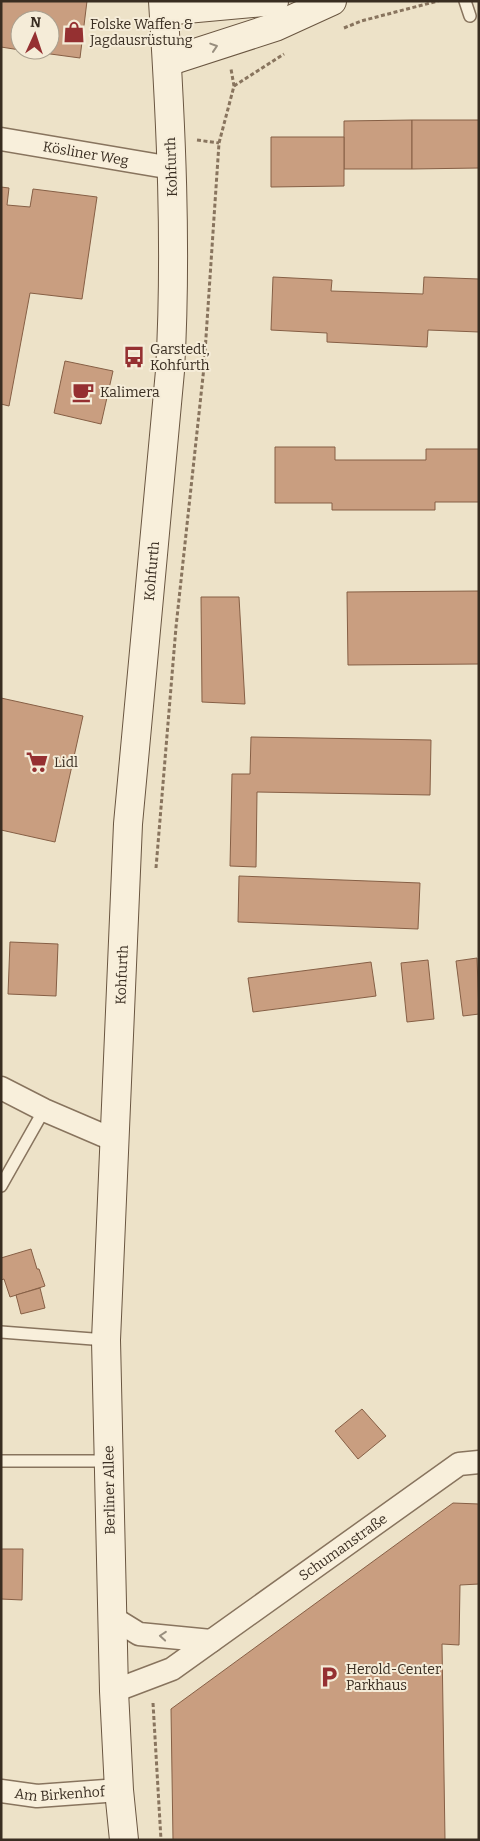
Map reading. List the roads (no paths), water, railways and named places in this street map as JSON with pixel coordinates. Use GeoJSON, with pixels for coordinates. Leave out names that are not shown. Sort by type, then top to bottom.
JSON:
{"type":"FeatureCollection","features":[{"type":"Feature","properties":{"kind":"street"},"geometry":{"type":"LineString","coordinates":[[164,6],[274,1]]}},
{"type":"Feature","properties":{"kind":"street"},"geometry":{"type":"LineString","coordinates":[[168,62],[275,27],[332,1]]}},
{"type":"Feature","properties":{"kind":"street","name":"Kohfurth"},"geometry":{"type":"LineString","coordinates":[[114,1140],[128,824],[171,351],[173,311],[172,168],[164,6]]}},
{"type":"Feature","properties":{"kind":"street","name":"Kösliner Weg"},"geometry":{"type":"LineString","coordinates":[[1,139],[172,168]]}},
{"type":"Feature","properties":{"kind":"street"},"geometry":{"type":"LineString","coordinates":[[1,1088],[44,1110],[114,1140]]}},
{"type":"Feature","properties":{"kind":"street","name":"Berliner Allee"},"geometry":{"type":"LineString","coordinates":[[114,1140],[106,1340],[114,1691],[119,1790],[124,1840]]}},
{"type":"Feature","properties":{"kind":"street","name":"Schumanstraße"},"geometry":{"type":"LineString","coordinates":[[114,1691],[172,1669],[459,1464],[479,1462]]}},
{"type":"Feature","properties":{"kind":"street"},"geometry":{"type":"LineString","coordinates":[[112,1618],[139,1634],[211,1641]]}},
{"type":"Feature","properties":{"kind":"street","name":"Am Birkenhof"},"geometry":{"type":"LineString","coordinates":[[1,1791],[37,1796],[119,1790]]}},
{"type":"Feature","properties":{"kind":"lane"},"geometry":{"type":"LineString","coordinates":[[465,1],[470,16]]}},
{"type":"Feature","properties":{"kind":"lane"},"geometry":{"type":"LineString","coordinates":[[1,1186],[44,1110]]}},
{"type":"Feature","properties":{"kind":"lane"},"geometry":{"type":"LineString","coordinates":[[1,1332],[106,1340]]}},
{"type":"Feature","properties":{"kind":"lane"},"geometry":{"type":"LineString","coordinates":[[1,1461],[109,1461]]}},
{"type":"Feature","properties":{"kind":"place","name":"Folske Waffen & Jagdausrüstung"},"geometry":{"type":"Point","coordinates":[74,32]}},
{"type":"Feature","properties":{"kind":"place","name":"Garstedt, Kohfurth"},"geometry":{"type":"Point","coordinates":[134,357]}},
{"type":"Feature","properties":{"kind":"place","name":"Kalimera"},"geometry":{"type":"Point","coordinates":[83,392]}},
{"type":"Feature","properties":{"kind":"place","name":"Lidl"},"geometry":{"type":"Point","coordinates":[37,762]}},
{"type":"Feature","properties":{"kind":"place","name":"Herold-Center Parkhaus"},"geometry":{"type":"Point","coordinates":[329,1677]}}]}
